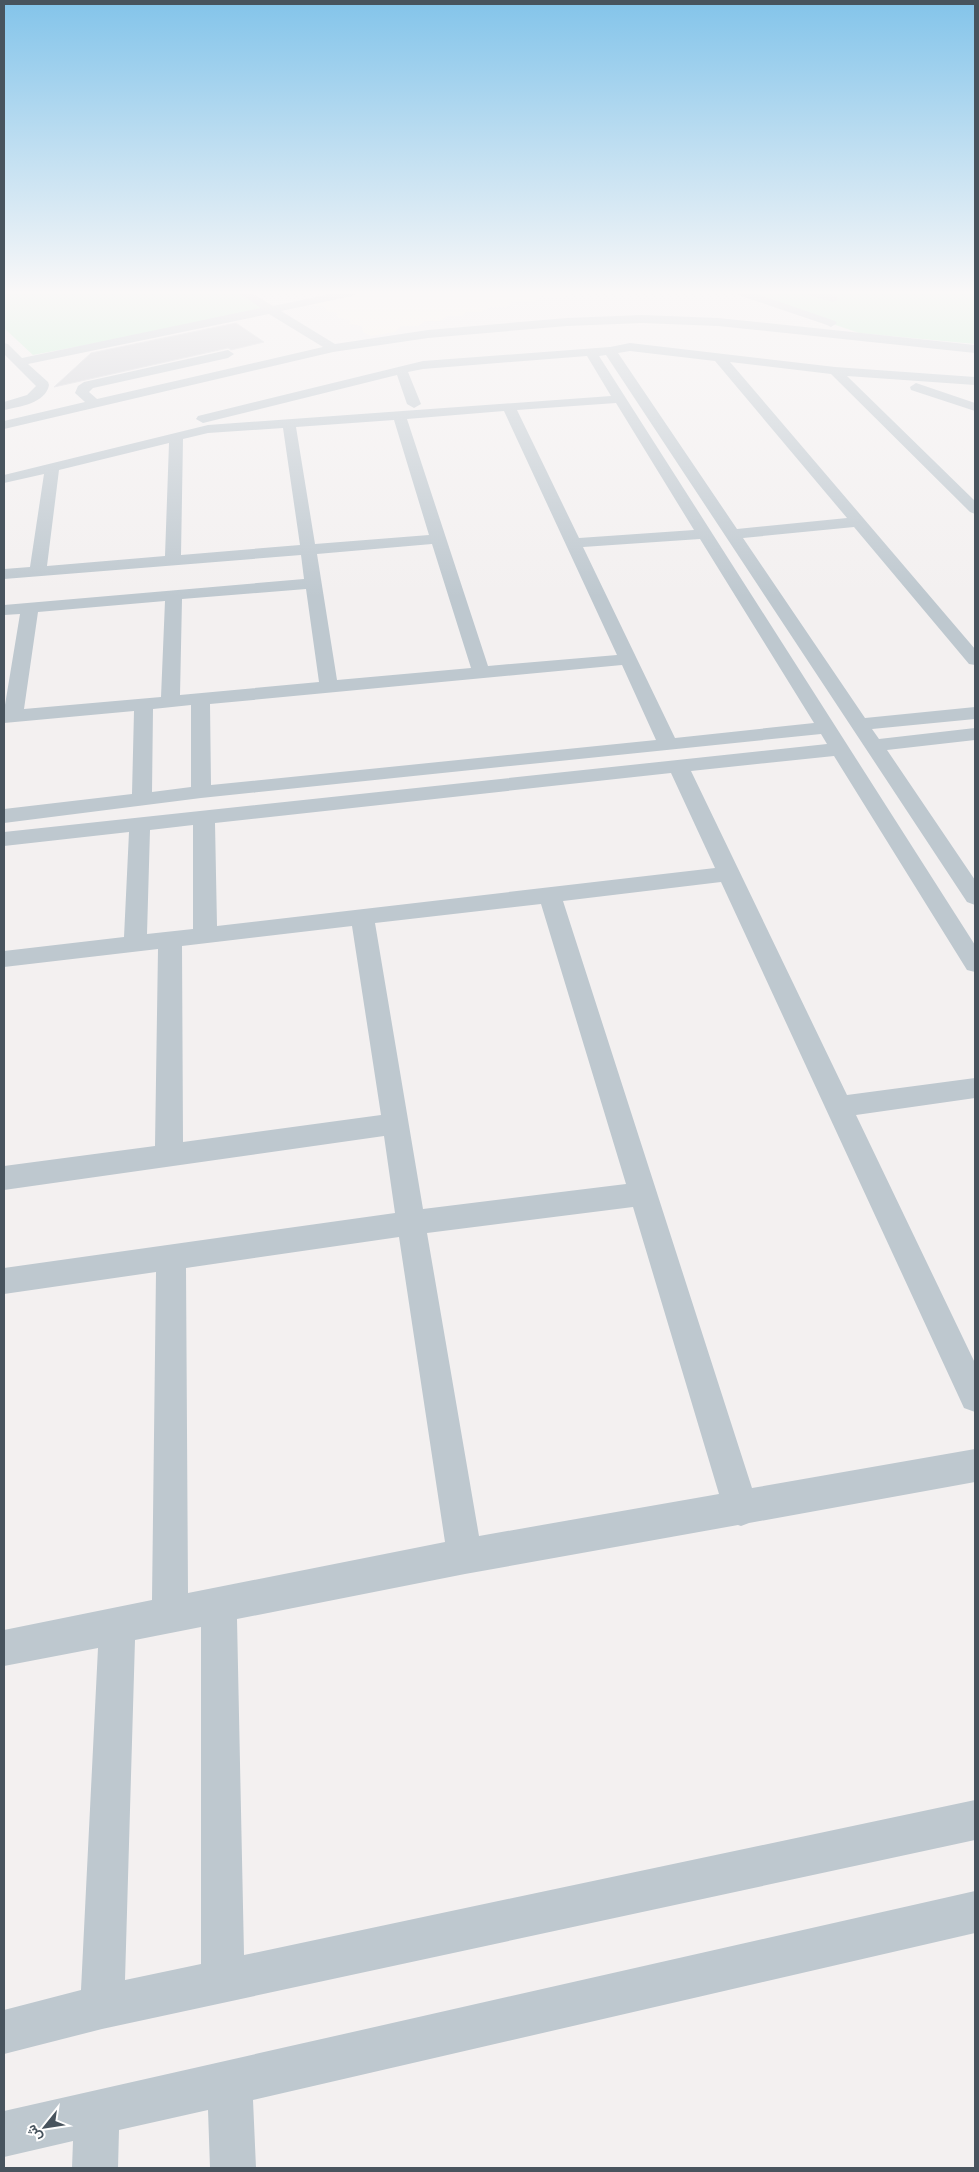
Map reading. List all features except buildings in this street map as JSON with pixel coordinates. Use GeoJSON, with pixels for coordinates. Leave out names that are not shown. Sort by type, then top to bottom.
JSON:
{"type":"FeatureCollection","features":[{"type":"Feature","properties":{"kind":"street"},"geometry":{"type":"LineString","coordinates":[[4,406],[32,398],[37,394]]}},
{"type":"Feature","properties":{"kind":"street"},"geometry":{"type":"LineString","coordinates":[[84,394],[95,404]]}},
{"type":"Feature","properties":{"kind":"street"},"geometry":{"type":"LineString","coordinates":[[4,424],[136,394]]}},
{"type":"Feature","properties":{"kind":"street"},"geometry":{"type":"LineString","coordinates":[[4,466],[302,394]]}},
{"type":"Feature","properties":{"kind":"street"},"geometry":{"type":"LineString","coordinates":[[410,394],[414,404]]}},
{"type":"Feature","properties":{"kind":"street"},"geometry":{"type":"LineString","coordinates":[[639,394],[975,896]]}},
{"type":"Feature","properties":{"kind":"street"},"geometry":{"type":"LineString","coordinates":[[751,394],[975,660]]}},
{"type":"Feature","properties":{"kind":"street"},"geometry":{"type":"LineString","coordinates":[[860,394],[969,496],[975,509]]}},
{"type":"Feature","properties":{"kind":"street"},"geometry":{"type":"LineString","coordinates":[[938,394],[975,407]]}},
{"type":"Feature","properties":{"kind":"street"},"geometry":{"type":"LineString","coordinates":[[203,419],[414,404],[617,395]]}},
{"type":"Feature","properties":{"kind":"street"},"geometry":{"type":"LineString","coordinates":[[4,479],[214,428],[509,407],[617,395]]}},
{"type":"Feature","properties":{"kind":"street"},"geometry":{"type":"LineString","coordinates":[[617,395],[975,964]]}},
{"type":"Feature","properties":{"kind":"street"},"geometry":{"type":"LineString","coordinates":[[509,407],[975,1397]]}},
{"type":"Feature","properties":{"kind":"street"},"geometry":{"type":"LineString","coordinates":[[400,415],[481,672]]}},
{"type":"Feature","properties":{"kind":"street"},"geometry":{"type":"LineString","coordinates":[[289,423],[329,686]]}},
{"type":"Feature","properties":{"kind":"street"},"geometry":{"type":"LineString","coordinates":[[173,560],[176,436]]}},
{"type":"Feature","properties":{"kind":"street"},"geometry":{"type":"LineString","coordinates":[[38,572],[52,467]]}},
{"type":"Feature","properties":{"kind":"street"},"geometry":{"type":"LineString","coordinates":[[732,534],[859,522]]}},
{"type":"Feature","properties":{"kind":"street"},"geometry":{"type":"LineString","coordinates":[[574,543],[704,534]]}},
{"type":"Feature","properties":{"kind":"street"},"geometry":{"type":"LineString","coordinates":[[4,574],[439,539]]}},
{"type":"Feature","properties":{"kind":"street"},"geometry":{"type":"LineString","coordinates":[[4,610],[313,583]]}},
{"type":"Feature","properties":{"kind":"street"},"geometry":{"type":"LineString","coordinates":[[170,701],[174,595]]}},
{"type":"Feature","properties":{"kind":"street"},"geometry":{"type":"LineString","coordinates":[[30,608],[8,717],[628,659]]}},
{"type":"Feature","properties":{"kind":"street"},"geometry":{"type":"LineString","coordinates":[[948,629],[966,627]]}},
{"type":"Feature","properties":{"kind":"street"},"geometry":{"type":"LineString","coordinates":[[200,698],[201,792]]}},
{"type":"Feature","properties":{"kind":"street"},"geometry":{"type":"LineString","coordinates":[[142,799],[144,703]]}},
{"type":"Feature","properties":{"kind":"street"},"geometry":{"type":"LineString","coordinates":[[861,724],[975,713]]}},
{"type":"Feature","properties":{"kind":"street"},"geometry":{"type":"LineString","coordinates":[[4,839],[204,818],[673,755],[827,728]]}},
{"type":"Feature","properties":{"kind":"street"},"geometry":{"type":"LineString","coordinates":[[874,745],[975,734]]}},
{"type":"Feature","properties":{"kind":"street"},"geometry":{"type":"LineString","coordinates":[[4,816],[201,792],[673,755],[840,749]]}},
{"type":"Feature","properties":{"kind":"street"},"geometry":{"type":"LineString","coordinates":[[204,818],[204,936]]}},
{"type":"Feature","properties":{"kind":"street"},"geometry":{"type":"LineString","coordinates":[[135,944],[140,825]]}},
{"type":"Feature","properties":{"kind":"street"},"geometry":{"type":"LineString","coordinates":[[4,959],[728,874]]}},
{"type":"Feature","properties":{"kind":"street"},"geometry":{"type":"LineString","coordinates":[[550,895],[741,1509]]}},
{"type":"Feature","properties":{"kind":"street"},"geometry":{"type":"LineString","coordinates":[[362,917],[465,1556]]}},
{"type":"Feature","properties":{"kind":"street"},"geometry":{"type":"LineString","coordinates":[[169,1156],[170,940]]}},
{"type":"Feature","properties":{"kind":"street"},"geometry":{"type":"LineString","coordinates":[[839,1107],[975,1088]]}},
{"type":"Feature","properties":{"kind":"street"},"geometry":{"type":"LineString","coordinates":[[4,1178],[395,1124]]}},
{"type":"Feature","properties":{"kind":"street"},"geometry":{"type":"LineString","coordinates":[[4,1282],[171,1256],[643,1194]]}},
{"type":"Feature","properties":{"kind":"street"},"geometry":{"type":"LineString","coordinates":[[170,1615],[171,1256]]}},
{"type":"Feature","properties":{"kind":"street"},"geometry":{"type":"LineString","coordinates":[[4,1648],[465,1556],[741,1509],[975,1466]]}},
{"type":"Feature","properties":{"kind":"street"},"geometry":{"type":"LineString","coordinates":[[219,1605],[223,1981]]}},
{"type":"Feature","properties":{"kind":"street"},"geometry":{"type":"LineString","coordinates":[[102,2006],[117,1626]]}},
{"type":"Feature","properties":{"kind":"street"},"geometry":{"type":"LineString","coordinates":[[4,2032],[102,2006],[975,1820]]}},
{"type":"Feature","properties":{"kind":"street"},"geometry":{"type":"LineString","coordinates":[[4,2134],[975,1912]]}},
{"type":"Feature","properties":{"kind":"street"},"geometry":{"type":"LineString","coordinates":[[230,2082],[232,2168]]}},
{"type":"Feature","properties":{"kind":"street"},"geometry":{"type":"LineString","coordinates":[[95,2168],[97,2112]]}}]}
